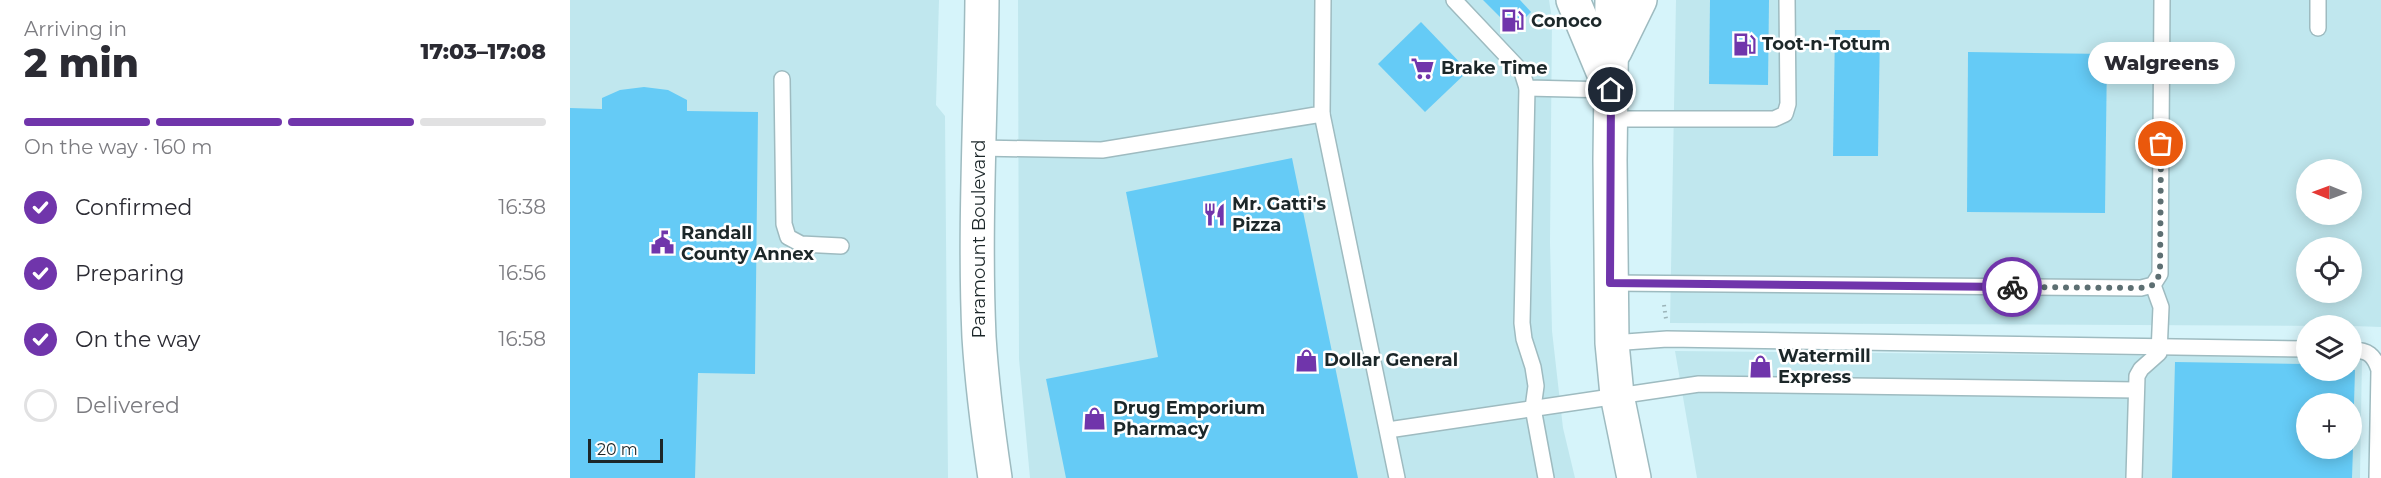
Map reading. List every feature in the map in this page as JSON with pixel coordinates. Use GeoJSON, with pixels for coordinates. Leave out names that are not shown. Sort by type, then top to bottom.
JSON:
{"type":"FeatureCollection","features":[{"type":"Feature","properties":{"kind":"main road","name":"Paramount Boulevard"},"geometry":{"type":"LineString","coordinates":[[982,0],[978,148],[979,337],[985,410],[995,478]]}},
{"type":"Feature","properties":{"kind":"main road"},"geometry":{"type":"LineString","coordinates":[[1573,0],[1611,105]]}},
{"type":"Feature","properties":{"kind":"main road"},"geometry":{"type":"LineString","coordinates":[[1612,0],[1610,283],[1612,343],[1617,395],[1634,478]]}},
{"type":"Feature","properties":{"kind":"main road"},"geometry":{"type":"LineString","coordinates":[[1611,58],[1640,0]]}},
{"type":"Feature","properties":{"kind":"lane"},"geometry":{"type":"LineString","coordinates":[[1323,0],[1322,114],[1397,478]]}},
{"type":"Feature","properties":{"kind":"lane"},"geometry":{"type":"LineString","coordinates":[[1454,0],[1522,72],[1527,88],[1522,323],[1536,386],[1533,408],[1546,478]]}},
{"type":"Feature","properties":{"kind":"lane"},"geometry":{"type":"LineString","coordinates":[[1527,88],[1611,105],[1774,118],[1785,114],[1788,104],[1787,0]]}},
{"type":"Feature","properties":{"kind":"lane"},"geometry":{"type":"LineString","coordinates":[[1610,283],[2141,288],[2153,285],[2160,274],[2162,0]]}},
{"type":"Feature","properties":{"kind":"lane"},"geometry":{"type":"LineString","coordinates":[[2318,0],[2318,28]]}},
{"type":"Feature","properties":{"kind":"lane"},"geometry":{"type":"LineString","coordinates":[[782,79],[784,224],[789,237],[801,244],[841,246]]}},
{"type":"Feature","properties":{"kind":"lane"},"geometry":{"type":"LineString","coordinates":[[978,148],[1102,150],[1322,114]]}},
{"type":"Feature","properties":{"kind":"lane"},"geometry":{"type":"LineString","coordinates":[[2134,478],[2137,376],[2141,369],[2156,357],[2160,346],[2161,307],[2153,285]]}},
{"type":"Feature","properties":{"kind":"lane"},"geometry":{"type":"LineString","coordinates":[[1612,343],[1667,339],[2296,349]]}},
{"type":"Feature","properties":{"kind":"lane"},"geometry":{"type":"LineString","coordinates":[[2362,350],[2374,357],[2379,370],[2377,478]]}},
{"type":"Feature","properties":{"kind":"lane"},"geometry":{"type":"LineString","coordinates":[[1388,430],[1699,384],[2136,390]]}},
{"type":"Feature","properties":{"kind":"shaded area","name":"Randall County Annex"},"geometry":{"type":"Polygon","coordinates":[[[570,0],[939,0],[936,105],[945,116],[948,478],[570,478],[570,0]]]}},
{"type":"Feature","properties":{"kind":"shaded area"},"geometry":{"type":"Polygon","coordinates":[[[1018,0],[1549,0],[1552,19],[1550,242],[1552,331],[1563,428],[1575,478],[1030,478],[1019,359],[1018,0]]]}},
{"type":"Feature","properties":{"kind":"shaded area"},"geometry":{"type":"Polygon","coordinates":[[[1676,0],[2381,0],[2381,327],[2362,326],[2362,315],[2296,315],[2296,326],[1670,323],[1676,0]]]}},
{"type":"Feature","properties":{"kind":"shaded area"},"geometry":{"type":"Polygon","coordinates":[[[1675,351],[2296,357],[2296,381],[2362,381],[2361,393],[2296,393],[2296,459],[2360,459],[2360,478],[1697,478],[1675,351]]]}},
{"type":"Feature","properties":{"kind":"building","name":"Conoco"},"geometry":{"type":"Polygon","coordinates":[[[1483,0],[1520,0],[1531,12],[1513,30],[1483,0]]]}},
{"type":"Feature","properties":{"kind":"building"},"geometry":{"type":"Polygon","coordinates":[[[1710,0],[1769,0],[1768,85],[1709,84],[1710,0]]]}},
{"type":"Feature","properties":{"kind":"building"},"geometry":{"type":"Polygon","coordinates":[[[1421,22],[1468,71],[1425,112],[1378,64],[1421,22]]]}},
{"type":"Feature","properties":{"kind":"building"},"geometry":{"type":"Polygon","coordinates":[[[1835,30],[1880,30],[1878,156],[1833,156],[1835,30]]]}},
{"type":"Feature","properties":{"kind":"building"},"geometry":{"type":"Polygon","coordinates":[[[1968,52],[2107,54],[2105,213],[1967,212],[1968,52]]]}},
{"type":"Feature","properties":{"kind":"building","name":"Randall County Annex"},"geometry":{"type":"Polygon","coordinates":[[[644,87],[668,90],[687,100],[687,111],[758,112],[755,374],[698,373],[695,478],[570,478],[570,108],[602,109],[602,98],[620,90],[644,87]]]}},
{"type":"Feature","properties":{"kind":"building"},"geometry":{"type":"Polygon","coordinates":[[[1292,158],[1358,478],[1066,478],[1046,379],[1158,357],[1126,192],[1292,158]]]}},
{"type":"Feature","properties":{"kind":"building"},"geometry":{"type":"Polygon","coordinates":[[[2175,362],[2296,364],[2296,381],[2355,381],[2354,393],[2296,393],[2296,459],[2353,459],[2352,478],[2172,478],[2175,362]]]}},
{"type":"Feature","properties":{"kind":"way so far"},"geometry":{"type":"LineString","coordinates":[[2012,287],[2141,288],[2153,285],[2160,274],[2161,144]]}},
{"type":"Feature","properties":{"kind":"place","name":"Conoco"},"geometry":{"type":"Point","coordinates":[1513,21]}},
{"type":"Feature","properties":{"kind":"place","name":"Toot-n-Totum"},"geometry":{"type":"Point","coordinates":[1744,44]}},
{"type":"Feature","properties":{"kind":"place","name":"Brake Time"},"geometry":{"type":"Point","coordinates":[1423,68]}},
{"type":"Feature","properties":{"kind":"place","name":"Walgreens"},"geometry":{"type":"Point","coordinates":[2161,144]}},
{"type":"Feature","properties":{"kind":"place","name":"Mr. Gatti's Pizza"},"geometry":{"type":"Point","coordinates":[1214,214]}},
{"type":"Feature","properties":{"kind":"place","name":"Randall County Annex"},"geometry":{"type":"Point","coordinates":[663,243]}},
{"type":"Feature","properties":{"kind":"place","name":"Dollar General"},"geometry":{"type":"Point","coordinates":[1306,360]}},
{"type":"Feature","properties":{"kind":"place","name":"Watermill Express"},"geometry":{"type":"Point","coordinates":[1760,366]}},
{"type":"Feature","properties":{"kind":"place","name":"Drug Emporium Pharmacy"},"geometry":{"type":"Point","coordinates":[1095,418]}},
{"type":"Feature","properties":{"kind":"route"},"geometry":{"type":"LineString","coordinates":[[1611,90],[1610,283],[2012,287]]}}]}
